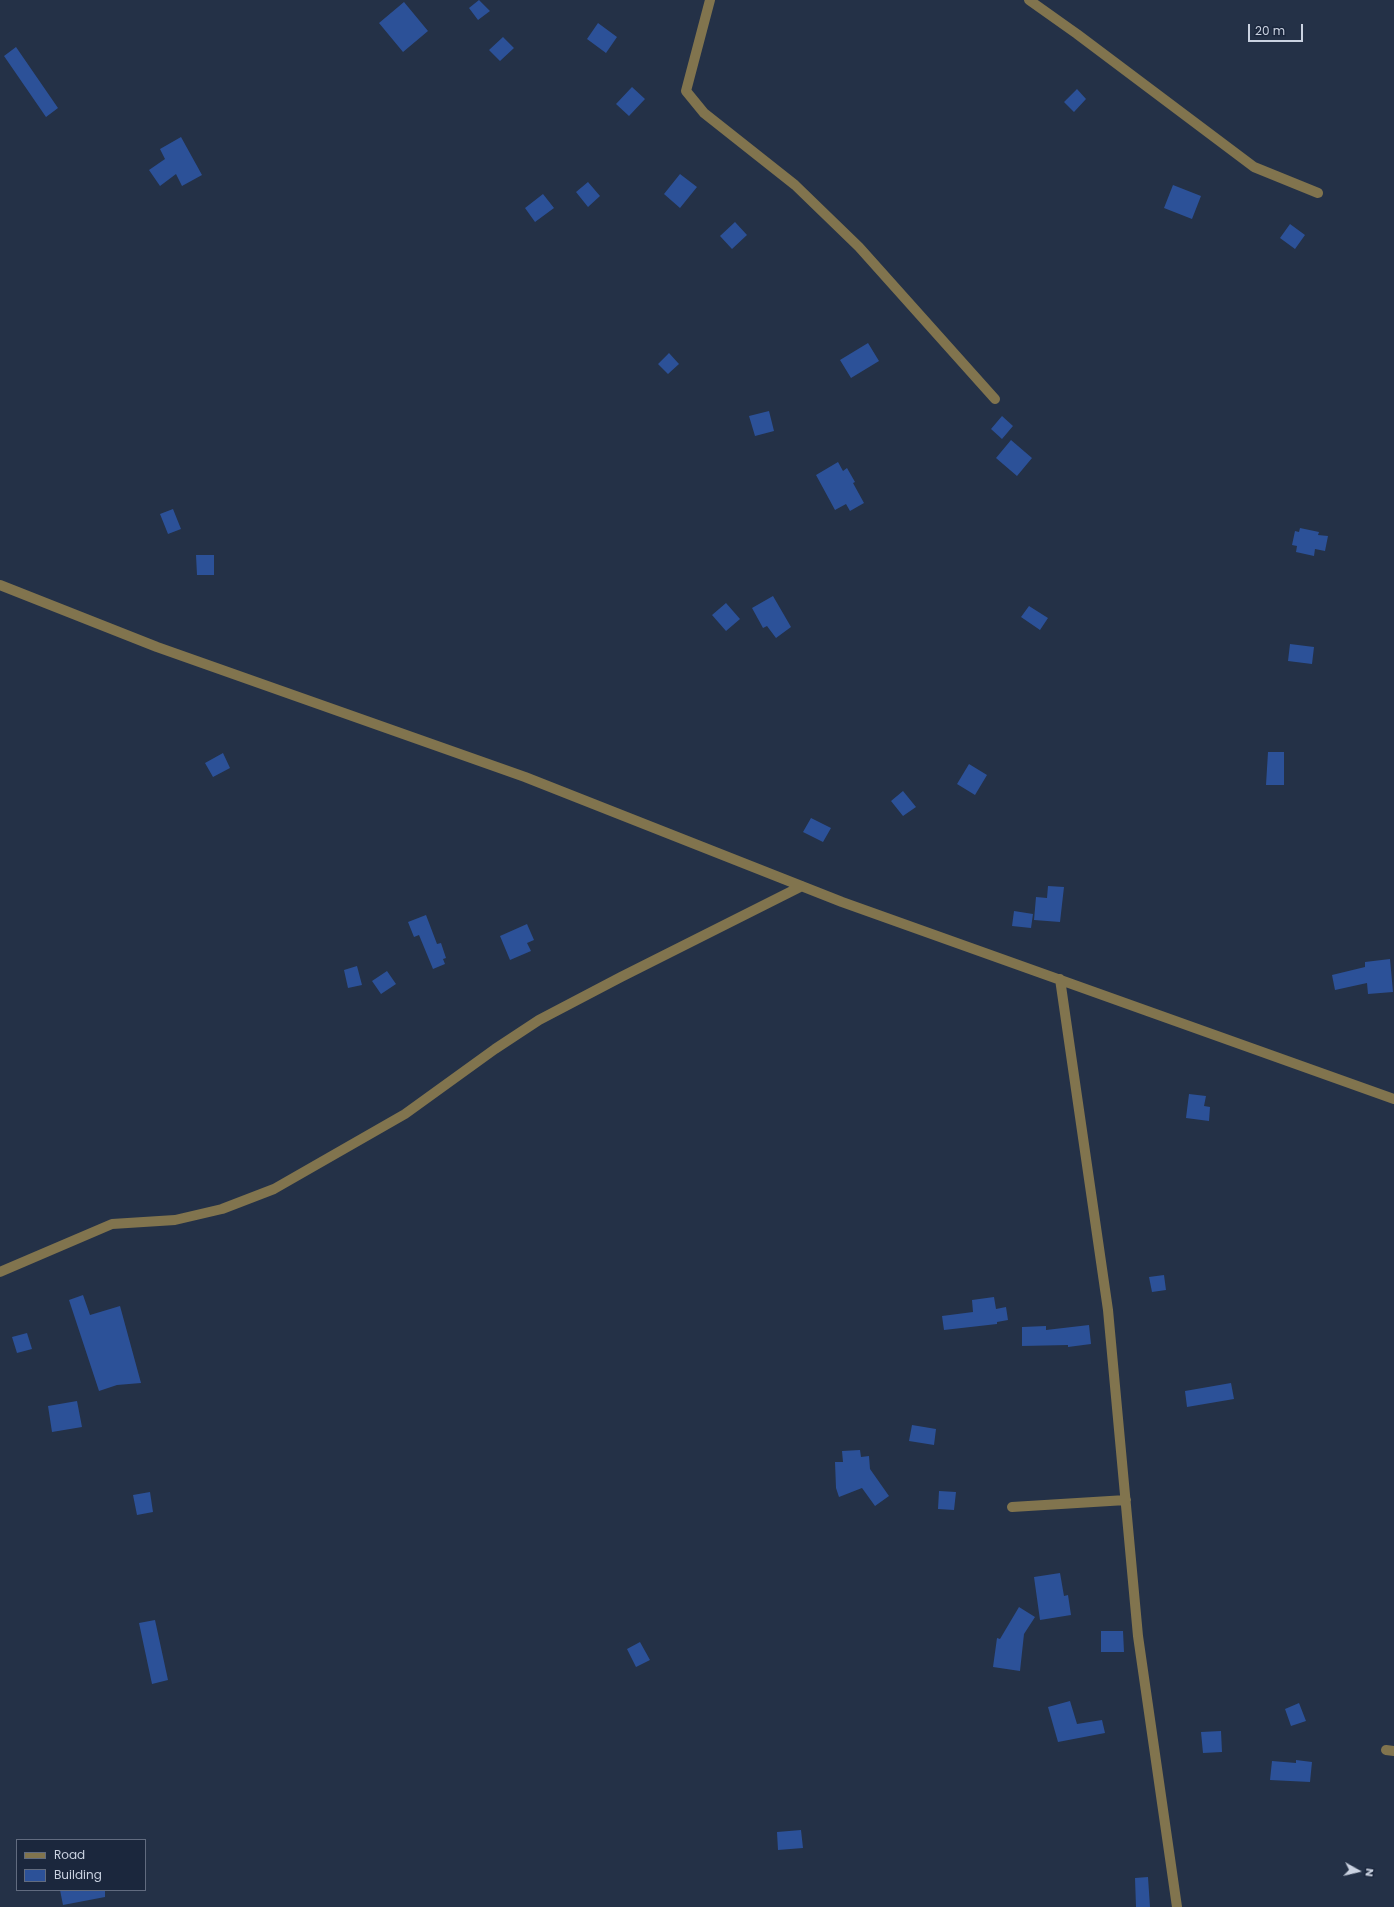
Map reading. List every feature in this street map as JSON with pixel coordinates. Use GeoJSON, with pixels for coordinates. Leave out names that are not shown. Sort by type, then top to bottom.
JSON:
{"type":"FeatureCollection","features":[{"type":"Feature","properties":{"kind":"street"},"geometry":{"type":"LineString","coordinates":[[710,0],[686,91],[704,113],[795,185],[859,247],[995,399]]}},
{"type":"Feature","properties":{"kind":"street"},"geometry":{"type":"LineString","coordinates":[[1029,0],[1254,167],[1318,193]]}},
{"type":"Feature","properties":{"kind":"street"},"geometry":{"type":"LineString","coordinates":[[0,585],[157,647],[525,777],[802,886],[1394,1099]]}},
{"type":"Feature","properties":{"kind":"street"},"geometry":{"type":"LineString","coordinates":[[0,1272],[112,1224],[175,1220],[222,1209],[274,1189],[406,1114],[495,1049],[539,1020],[802,886]]}},
{"type":"Feature","properties":{"kind":"street"},"geometry":{"type":"LineString","coordinates":[[1060,979],[1108,1310],[1138,1636],[1177,1907]]}},
{"type":"Feature","properties":{"kind":"street"},"geometry":{"type":"LineString","coordinates":[[1012,1507],[1126,1500]]}},
{"type":"Feature","properties":{"kind":"building"},"geometry":{"type":"Polygon","coordinates":[[[479,0],[490,11],[478,20],[469,8],[479,0]]]}},
{"type":"Feature","properties":{"kind":"building"},"geometry":{"type":"Polygon","coordinates":[[[404,2],[428,31],[403,52],[379,23],[404,2]]]}},
{"type":"Feature","properties":{"kind":"building"},"geometry":{"type":"Polygon","coordinates":[[[598,23],[617,37],[606,53],[587,39],[598,23]]]}},
{"type":"Feature","properties":{"kind":"building"},"geometry":{"type":"Polygon","coordinates":[[[503,37],[514,48],[500,61],[489,50],[503,37]]]}},
{"type":"Feature","properties":{"kind":"building"},"geometry":{"type":"Polygon","coordinates":[[[16,47],[58,108],[46,117],[4,56],[16,47]]]}},
{"type":"Feature","properties":{"kind":"building"},"geometry":{"type":"Polygon","coordinates":[[[632,87],[645,99],[629,116],[616,104],[632,87]]]}},
{"type":"Feature","properties":{"kind":"building"},"geometry":{"type":"Polygon","coordinates":[[[1077,89],[1086,99],[1074,112],[1064,102],[1077,89]]]}},
{"type":"Feature","properties":{"kind":"building"},"geometry":{"type":"Polygon","coordinates":[[[181,137],[202,175],[182,186],[176,174],[160,186],[149,170],[165,159],[160,149],[181,137]]]}},
{"type":"Feature","properties":{"kind":"building"},"geometry":{"type":"Polygon","coordinates":[[[680,174],[697,187],[680,208],[664,194],[680,174]]]}},
{"type":"Feature","properties":{"kind":"building"},"geometry":{"type":"Polygon","coordinates":[[[588,182],[600,196],[588,207],[576,192],[588,182]]]}},
{"type":"Feature","properties":{"kind":"building"},"geometry":{"type":"Polygon","coordinates":[[[1173,185],[1201,196],[1192,219],[1164,208],[1173,185]]]}},
{"type":"Feature","properties":{"kind":"building"},"geometry":{"type":"Polygon","coordinates":[[[543,194],[554,208],[535,222],[525,208],[543,194]]]}},
{"type":"Feature","properties":{"kind":"building"},"geometry":{"type":"Polygon","coordinates":[[[735,222],[747,235],[732,249],[720,236],[735,222]]]}},
{"type":"Feature","properties":{"kind":"building"},"geometry":{"type":"Polygon","coordinates":[[[1290,224],[1305,235],[1295,249],[1280,238],[1290,224]]]}},
{"type":"Feature","properties":{"kind":"building"},"geometry":{"type":"Polygon","coordinates":[[[868,343],[879,361],[851,378],[840,360],[868,343]]]}},
{"type":"Feature","properties":{"kind":"building"},"geometry":{"type":"Polygon","coordinates":[[[669,353],[679,364],[668,374],[658,364],[669,353]]]}},
{"type":"Feature","properties":{"kind":"building"},"geometry":{"type":"Polygon","coordinates":[[[769,411],[774,431],[755,436],[749,416],[769,411]]]}},
{"type":"Feature","properties":{"kind":"building"},"geometry":{"type":"Polygon","coordinates":[[[1002,416],[1013,426],[1002,439],[991,429],[1002,416]]]}},
{"type":"Feature","properties":{"kind":"building"},"geometry":{"type":"Polygon","coordinates":[[[1011,440],[1032,458],[1017,476],[996,458],[1011,440]]]}},
{"type":"Feature","properties":{"kind":"building"},"geometry":{"type":"Polygon","coordinates":[[[838,462],[843,471],[847,468],[864,503],[850,511],[846,504],[835,510],[816,475],[838,462]]]}},
{"type":"Feature","properties":{"kind":"building"},"geometry":{"type":"Polygon","coordinates":[[[173,509],[181,529],[168,534],[160,514],[173,509]]]}},
{"type":"Feature","properties":{"kind":"building"},"geometry":{"type":"Polygon","coordinates":[[[1300,528],[1319,532],[1318,535],[1328,536],[1325,551],[1315,549],[1314,556],[1296,552],[1297,546],[1292,545],[1295,531],[1299,532],[1300,528]]]}},
{"type":"Feature","properties":{"kind":"building"},"geometry":{"type":"Polygon","coordinates":[[[196,555],[214,555],[214,575],[197,575],[196,555]]]}},
{"type":"Feature","properties":{"kind":"building"},"geometry":{"type":"Polygon","coordinates":[[[773,596],[791,627],[776,638],[767,626],[763,628],[752,608],[773,596]]]}},
{"type":"Feature","properties":{"kind":"building"},"geometry":{"type":"Polygon","coordinates":[[[726,603],[740,619],[726,631],[712,615],[726,603]]]}},
{"type":"Feature","properties":{"kind":"building"},"geometry":{"type":"Polygon","coordinates":[[[1029,606],[1048,618],[1040,630],[1021,617],[1029,606]]]}},
{"type":"Feature","properties":{"kind":"building"},"geometry":{"type":"Polygon","coordinates":[[[1290,644],[1314,647],[1312,664],[1288,661],[1290,644]]]}},
{"type":"Feature","properties":{"kind":"building"},"geometry":{"type":"Polygon","coordinates":[[[1268,752],[1284,752],[1284,785],[1266,785],[1268,752]]]}},
{"type":"Feature","properties":{"kind":"building"},"geometry":{"type":"Polygon","coordinates":[[[223,753],[230,768],[213,777],[205,763],[223,753]]]}},
{"type":"Feature","properties":{"kind":"building"},"geometry":{"type":"Polygon","coordinates":[[[969,764],[987,775],[975,795],[957,784],[969,764]]]}},
{"type":"Feature","properties":{"kind":"building"},"geometry":{"type":"Polygon","coordinates":[[[903,791],[916,807],[903,816],[891,801],[903,791]]]}},
{"type":"Feature","properties":{"kind":"building"},"geometry":{"type":"Polygon","coordinates":[[[811,818],[831,828],[823,842],[803,832],[811,818]]]}},
{"type":"Feature","properties":{"kind":"building"},"geometry":{"type":"Polygon","coordinates":[[[1048,886],[1064,887],[1060,922],[1034,920],[1036,897],[1047,898],[1048,886]]]}},
{"type":"Feature","properties":{"kind":"building"},"geometry":{"type":"Polygon","coordinates":[[[1014,911],[1033,914],[1031,928],[1012,926],[1014,911]]]}},
{"type":"Feature","properties":{"kind":"building"},"geometry":{"type":"Polygon","coordinates":[[[426,915],[437,944],[441,943],[446,958],[443,959],[445,964],[433,969],[419,935],[414,937],[408,922],[426,915]]]}},
{"type":"Feature","properties":{"kind":"building"},"geometry":{"type":"Polygon","coordinates":[[[527,924],[534,940],[527,943],[531,951],[510,960],[500,936],[527,924]]]}},
{"type":"Feature","properties":{"kind":"building"},"geometry":{"type":"Polygon","coordinates":[[[1390,959],[1393,992],[1368,994],[1367,983],[1335,990],[1332,975],[1365,967],[1365,962],[1390,959]]]}},
{"type":"Feature","properties":{"kind":"building"},"geometry":{"type":"Polygon","coordinates":[[[357,966],[362,985],[348,988],[344,970],[357,966]]]}},
{"type":"Feature","properties":{"kind":"building"},"geometry":{"type":"Polygon","coordinates":[[[387,971],[396,984],[381,994],[372,981],[387,971]]]}},
{"type":"Feature","properties":{"kind":"building"},"geometry":{"type":"Polygon","coordinates":[[[1189,1094],[1206,1096],[1204,1106],[1210,1107],[1209,1121],[1186,1118],[1189,1094]]]}},
{"type":"Feature","properties":{"kind":"building"},"geometry":{"type":"Polygon","coordinates":[[[1164,1275],[1166,1290],[1152,1292],[1149,1277],[1164,1275]]]}},
{"type":"Feature","properties":{"kind":"building"},"geometry":{"type":"Polygon","coordinates":[[[83,1295],[90,1315],[120,1306],[141,1383],[117,1385],[99,1391],[69,1300],[83,1295]]]}},
{"type":"Feature","properties":{"kind":"building"},"geometry":{"type":"Polygon","coordinates":[[[994,1297],[996,1309],[1006,1307],[1008,1320],[997,1322],[997,1324],[944,1330],[942,1316],[973,1312],[972,1300],[994,1297]]]}},
{"type":"Feature","properties":{"kind":"building"},"geometry":{"type":"Polygon","coordinates":[[[1089,1325],[1091,1344],[1068,1347],[1068,1345],[1022,1346],[1022,1327],[1046,1326],[1046,1330],[1089,1325]]]}},
{"type":"Feature","properties":{"kind":"building"},"geometry":{"type":"Polygon","coordinates":[[[27,1333],[32,1349],[17,1353],[12,1337],[27,1333]]]}},
{"type":"Feature","properties":{"kind":"building"},"geometry":{"type":"Polygon","coordinates":[[[1231,1383],[1234,1399],[1187,1407],[1185,1391],[1231,1383]]]}},
{"type":"Feature","properties":{"kind":"building"},"geometry":{"type":"Polygon","coordinates":[[[77,1401],[82,1427],[52,1432],[48,1406],[77,1401]]]}},
{"type":"Feature","properties":{"kind":"building"},"geometry":{"type":"Polygon","coordinates":[[[912,1425],[936,1429],[934,1445],[909,1441],[912,1425]]]}},
{"type":"Feature","properties":{"kind":"building"},"geometry":{"type":"Polygon","coordinates":[[[860,1450],[861,1457],[869,1456],[870,1469],[889,1496],[875,1506],[862,1488],[839,1497],[836,1488],[835,1462],[843,1462],[842,1451],[860,1450]]]}},
{"type":"Feature","properties":{"kind":"building"},"geometry":{"type":"Polygon","coordinates":[[[939,1491],[956,1492],[954,1510],[938,1509],[939,1491]]]}},
{"type":"Feature","properties":{"kind":"building"},"geometry":{"type":"Polygon","coordinates":[[[150,1492],[153,1512],[137,1515],[133,1495],[150,1492]]]}},
{"type":"Feature","properties":{"kind":"building"},"geometry":{"type":"Polygon","coordinates":[[[1060,1573],[1064,1596],[1068,1595],[1071,1615],[1040,1620],[1034,1577],[1060,1573]]]}},
{"type":"Feature","properties":{"kind":"building"},"geometry":{"type":"Polygon","coordinates":[[[1019,1607],[1035,1617],[1024,1634],[1020,1671],[993,1667],[997,1638],[1000,1639],[1019,1607]]]}},
{"type":"Feature","properties":{"kind":"building"},"geometry":{"type":"Polygon","coordinates":[[[155,1620],[168,1680],[152,1684],[139,1623],[155,1620]]]}},
{"type":"Feature","properties":{"kind":"building"},"geometry":{"type":"Polygon","coordinates":[[[1101,1631],[1123,1631],[1124,1652],[1101,1652],[1101,1631]]]}},
{"type":"Feature","properties":{"kind":"building"},"geometry":{"type":"Polygon","coordinates":[[[640,1642],[650,1660],[636,1667],[627,1649],[640,1642]]]}},
{"type":"Feature","properties":{"kind":"building"},"geometry":{"type":"Polygon","coordinates":[[[1070,1701],[1077,1724],[1102,1720],[1105,1733],[1058,1742],[1048,1707],[1070,1701]]]}},
{"type":"Feature","properties":{"kind":"building"},"geometry":{"type":"Polygon","coordinates":[[[1299,1703],[1306,1721],[1291,1726],[1285,1709],[1299,1703]]]}},
{"type":"Feature","properties":{"kind":"building"},"geometry":{"type":"Polygon","coordinates":[[[1221,1731],[1222,1752],[1203,1753],[1201,1732],[1221,1731]]]}},
{"type":"Feature","properties":{"kind":"building"},"geometry":{"type":"Polygon","coordinates":[[[1296,1760],[1312,1762],[1310,1782],[1270,1780],[1272,1761],[1296,1763],[1296,1760]]]}},
{"type":"Feature","properties":{"kind":"building"},"geometry":{"type":"Polygon","coordinates":[[[801,1830],[803,1848],[778,1850],[777,1832],[801,1830]]]}},
{"type":"Feature","properties":{"kind":"building"},"geometry":{"type":"Polygon","coordinates":[[[1148,1877],[1150,1907],[1136,1907],[1135,1878],[1148,1877]]]}},
{"type":"Feature","properties":{"kind":"building"},"geometry":{"type":"Polygon","coordinates":[[[60,1891],[105,1891],[105,1897],[63,1905],[60,1891]]]}}]}
